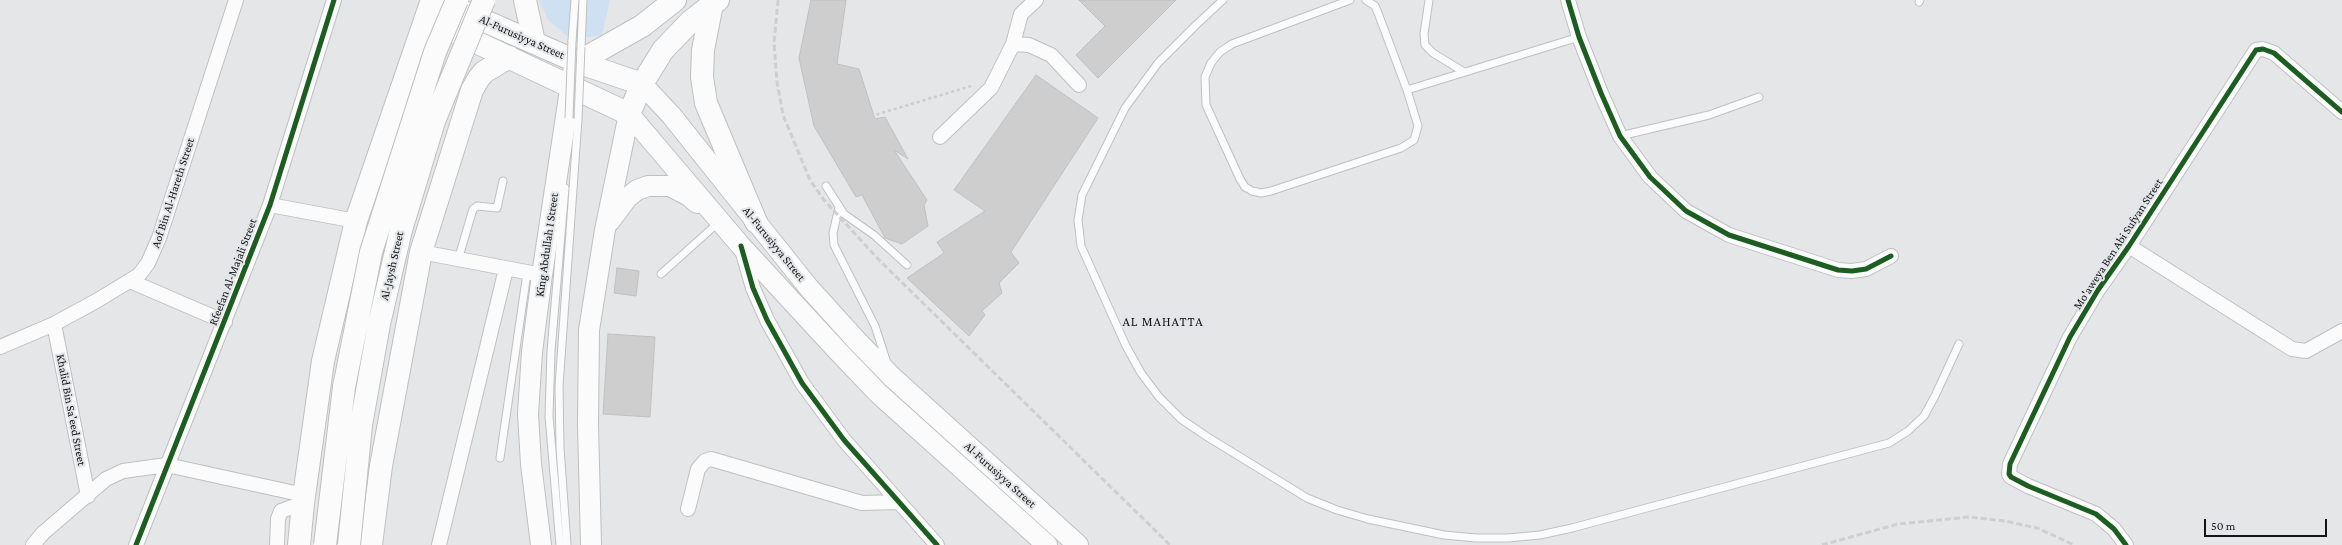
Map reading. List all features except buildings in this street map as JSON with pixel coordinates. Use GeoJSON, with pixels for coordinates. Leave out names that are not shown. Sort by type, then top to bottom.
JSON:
{"type":"FeatureCollection","features":[{"type":"Feature","properties":{"kind":"main road","name":"Al-Furusiyya Street"},"geometry":{"type":"LineString","coordinates":[[437,0],[534,42],[580,55],[642,84],[671,115],[809,288],[892,377],[1078,545]]}},
{"type":"Feature","properties":{"kind":"main road","name":"Al-Jaysh Street"},"geometry":{"type":"LineString","coordinates":[[325,545],[344,387],[371,252],[435,52],[457,0]]}},
{"type":"Feature","properties":{"kind":"main road","name":"Al-Jaysh Street"},"geometry":{"type":"LineString","coordinates":[[349,545],[361,425],[380,324],[401,230],[434,121],[484,0]]}},
{"type":"Feature","properties":{"kind":"main road"},"geometry":{"type":"LineString","coordinates":[[525,0],[534,42]]}},
{"type":"Feature","properties":{"kind":"main road"},"geometry":{"type":"LineString","coordinates":[[580,55],[642,26],[675,0]]}},
{"type":"Feature","properties":{"kind":"main road"},"geometry":{"type":"LineString","coordinates":[[591,545],[588,424],[589,330],[605,230],[629,114],[642,84],[675,35],[715,2]]}},
{"type":"Feature","properties":{"kind":"main road"},"geometry":{"type":"LineString","coordinates":[[715,2],[703,50],[702,77],[706,103],[756,222]]}},
{"type":"Feature","properties":{"kind":"main road","name":"Al-Furusiyya Street"},"geometry":{"type":"LineString","coordinates":[[428,9],[509,57],[570,88],[629,114],[741,246],[878,392],[1047,545]]}},
{"type":"Feature","properties":{"kind":"main road"},"geometry":{"type":"LineString","coordinates":[[299,545],[303,499],[323,361],[356,221],[428,9]]}},
{"type":"Feature","properties":{"kind":"main road","name":"King Abdullah I Street"},"geometry":{"type":"LineString","coordinates":[[541,545],[531,464],[528,414],[532,352],[534,274],[570,88],[580,55]]}},
{"type":"Feature","properties":{"kind":"main road"},"geometry":{"type":"LineString","coordinates":[[371,545],[381,466],[421,252],[472,90],[484,72],[509,57]]}},
{"type":"Feature","properties":{"kind":"main road"},"geometry":{"type":"LineString","coordinates":[[605,230],[627,198],[637,190],[659,185],[670,186],[689,196],[720,221]]}},
{"type":"Feature","properties":{"kind":"street","name":"Aof Bin Al-Hareth Street"},"geometry":{"type":"LineString","coordinates":[[0,346],[54,324],[139,275],[154,252],[236,0]]}},
{"type":"Feature","properties":{"kind":"street","name":"Rfeefan Al-Majali Street"},"geometry":{"type":"LineString","coordinates":[[136,545],[270,205],[334,0]]}},
{"type":"Feature","properties":{"kind":"street"},"geometry":{"type":"LineString","coordinates":[[940,137],[982,97],[996,78],[1013,44],[1021,14],[1036,0]]}},
{"type":"Feature","properties":{"kind":"street"},"geometry":{"type":"LineString","coordinates":[[1568,0],[1579,37],[1610,115],[1620,136],[1638,162],[1667,195],[1707,224],[1729,235],[1838,270],[1852,271],[1866,269],[1891,256]]}},
{"type":"Feature","properties":{"kind":"street"},"geometry":{"type":"LineString","coordinates":[[1013,44],[1029,45],[1050,55],[1079,85]]}},
{"type":"Feature","properties":{"kind":"street","name":"Mo'aweya Ben Abi Sufyan Street"},"geometry":{"type":"LineString","coordinates":[[2126,545],[2114,529],[2096,514],[2016,480],[2011,477],[2008,469],[2070,337],[2098,290],[2129,246],[2256,50],[2263,49],[2274,54],[2342,112]]}},
{"type":"Feature","properties":{"kind":"street"},"geometry":{"type":"LineString","coordinates":[[270,205],[356,221]]}},
{"type":"Feature","properties":{"kind":"street"},"geometry":{"type":"LineString","coordinates":[[741,246],[753,288],[766,320],[802,383],[844,440],[937,545]]}},
{"type":"Feature","properties":{"kind":"street"},"geometry":{"type":"LineString","coordinates":[[2129,246],[2292,349],[2306,351],[2342,331]]}},
{"type":"Feature","properties":{"kind":"street"},"geometry":{"type":"LineString","coordinates":[[421,252],[534,274]]}},
{"type":"Feature","properties":{"kind":"street"},"geometry":{"type":"LineString","coordinates":[[439,545],[506,269]]}},
{"type":"Feature","properties":{"kind":"street"},"geometry":{"type":"LineString","coordinates":[[130,281],[224,322]]}},
{"type":"Feature","properties":{"kind":"street","name":"Khalid Bin Sa'eed Street"},"geometry":{"type":"LineString","coordinates":[[54,324],[88,496]]}},
{"type":"Feature","properties":{"kind":"street"},"geometry":{"type":"LineString","coordinates":[[688,509],[698,469],[705,460],[710,459],[862,503],[899,502]]}},
{"type":"Feature","properties":{"kind":"street"},"geometry":{"type":"LineString","coordinates":[[34,545],[47,530],[114,474],[167,465],[303,499]]}},
{"type":"Feature","properties":{"kind":"street"},"geometry":{"type":"LineString","coordinates":[[277,545],[278,519],[281,511],[303,499]]}},
{"type":"Feature","properties":{"kind":"lane"},"geometry":{"type":"LineString","coordinates":[[560,545],[550,447],[550,384],[569,118],[575,0]]}},
{"type":"Feature","properties":{"kind":"lane"},"geometry":{"type":"LineString","coordinates":[[567,545],[560,448],[559,386],[578,118],[583,0]]}},
{"type":"Feature","properties":{"kind":"lane"},"geometry":{"type":"LineString","coordinates":[[1224,0],[1196,25],[1158,63],[1125,108],[1082,195],[1078,220],[1081,246],[1126,346],[1141,373],[1159,397],[1181,418],[1206,436],[1307,498],[1337,510],[1444,535],[1476,538],[1508,538],[1540,535],[1572,528],[1889,443],[1908,431],[1924,416],[1936,396],[1958,344]]}},
{"type":"Feature","properties":{"kind":"lane"},"geometry":{"type":"LineString","coordinates":[[1350,0],[1232,44],[1220,52],[1211,63],[1205,76],[1206,105],[1245,187],[1252,191],[1261,193],[1271,191],[1408,146],[1414,140],[1418,126],[1407,90],[1375,6],[1366,0]]}},
{"type":"Feature","properties":{"kind":"lane"},"geometry":{"type":"LineString","coordinates":[[1429,0],[1424,34],[1425,45],[1432,53],[1464,72]]}},
{"type":"Feature","properties":{"kind":"lane"},"geometry":{"type":"LineString","coordinates":[[1407,90],[1579,37]]}},
{"type":"Feature","properties":{"kind":"lane"},"geometry":{"type":"LineString","coordinates":[[1620,136],[1709,115],[1759,97]]}},
{"type":"Feature","properties":{"kind":"lane"},"geometry":{"type":"LineString","coordinates":[[458,260],[472,209],[477,206],[497,208],[503,181]]}},
{"type":"Feature","properties":{"kind":"lane"},"geometry":{"type":"LineString","coordinates":[[826,186],[839,207],[851,221],[874,235],[907,265]]}},
{"type":"Feature","properties":{"kind":"lane"},"geometry":{"type":"LineString","coordinates":[[839,207],[833,233],[834,245],[875,326],[892,377]]}},
{"type":"Feature","properties":{"kind":"lane"},"geometry":{"type":"LineString","coordinates":[[661,274],[720,221]]}},
{"type":"Feature","properties":{"kind":"lane"},"geometry":{"type":"LineString","coordinates":[[500,458],[534,274]]}},
{"type":"Feature","properties":{"kind":"path"},"geometry":{"type":"LineString","coordinates":[[865,118],[996,78]]}},
{"type":"Feature","properties":{"kind":"shaded area"},"geometry":{"type":"Polygon","coordinates":[[[539,0],[610,0],[602,35],[582,38],[567,36],[548,20],[539,0]]]}},
{"type":"Feature","properties":{"kind":"railway"},"geometry":{"type":"LineString","coordinates":[[778,0],[774,43],[777,82],[783,115],[810,180],[824,200],[879,260],[1170,545]]}},
{"type":"Feature","properties":{"kind":"railway"},"geometry":{"type":"LineString","coordinates":[[1822,545],[1898,524],[1969,517],[2005,521],[2037,528],[2074,545]]}},
{"type":"Feature","properties":{"kind":"cycle path"},"geometry":{"type":"LineString","coordinates":[[136,545],[270,205],[334,0]]}},
{"type":"Feature","properties":{"kind":"cycle path"},"geometry":{"type":"LineString","coordinates":[[1568,0],[1579,37],[1620,136],[1650,177],[1686,211],[1729,235],[1838,270],[1852,271],[1866,269],[1891,256]]}},
{"type":"Feature","properties":{"kind":"cycle path"},"geometry":{"type":"LineString","coordinates":[[2126,545],[2114,529],[2096,514],[2028,486],[2011,477],[2009,474],[2010,464],[2070,337],[2098,290],[2129,246],[2256,50],[2263,49],[2274,53],[2342,112]]}},
{"type":"Feature","properties":{"kind":"cycle path"},"geometry":{"type":"LineString","coordinates":[[741,246],[753,288],[767,320],[802,383],[844,440],[937,545]]}},
{"type":"Feature","properties":{"kind":"district","name":"AL MAHATTA"},"geometry":{"type":"Point","coordinates":[1163,322]}}]}
